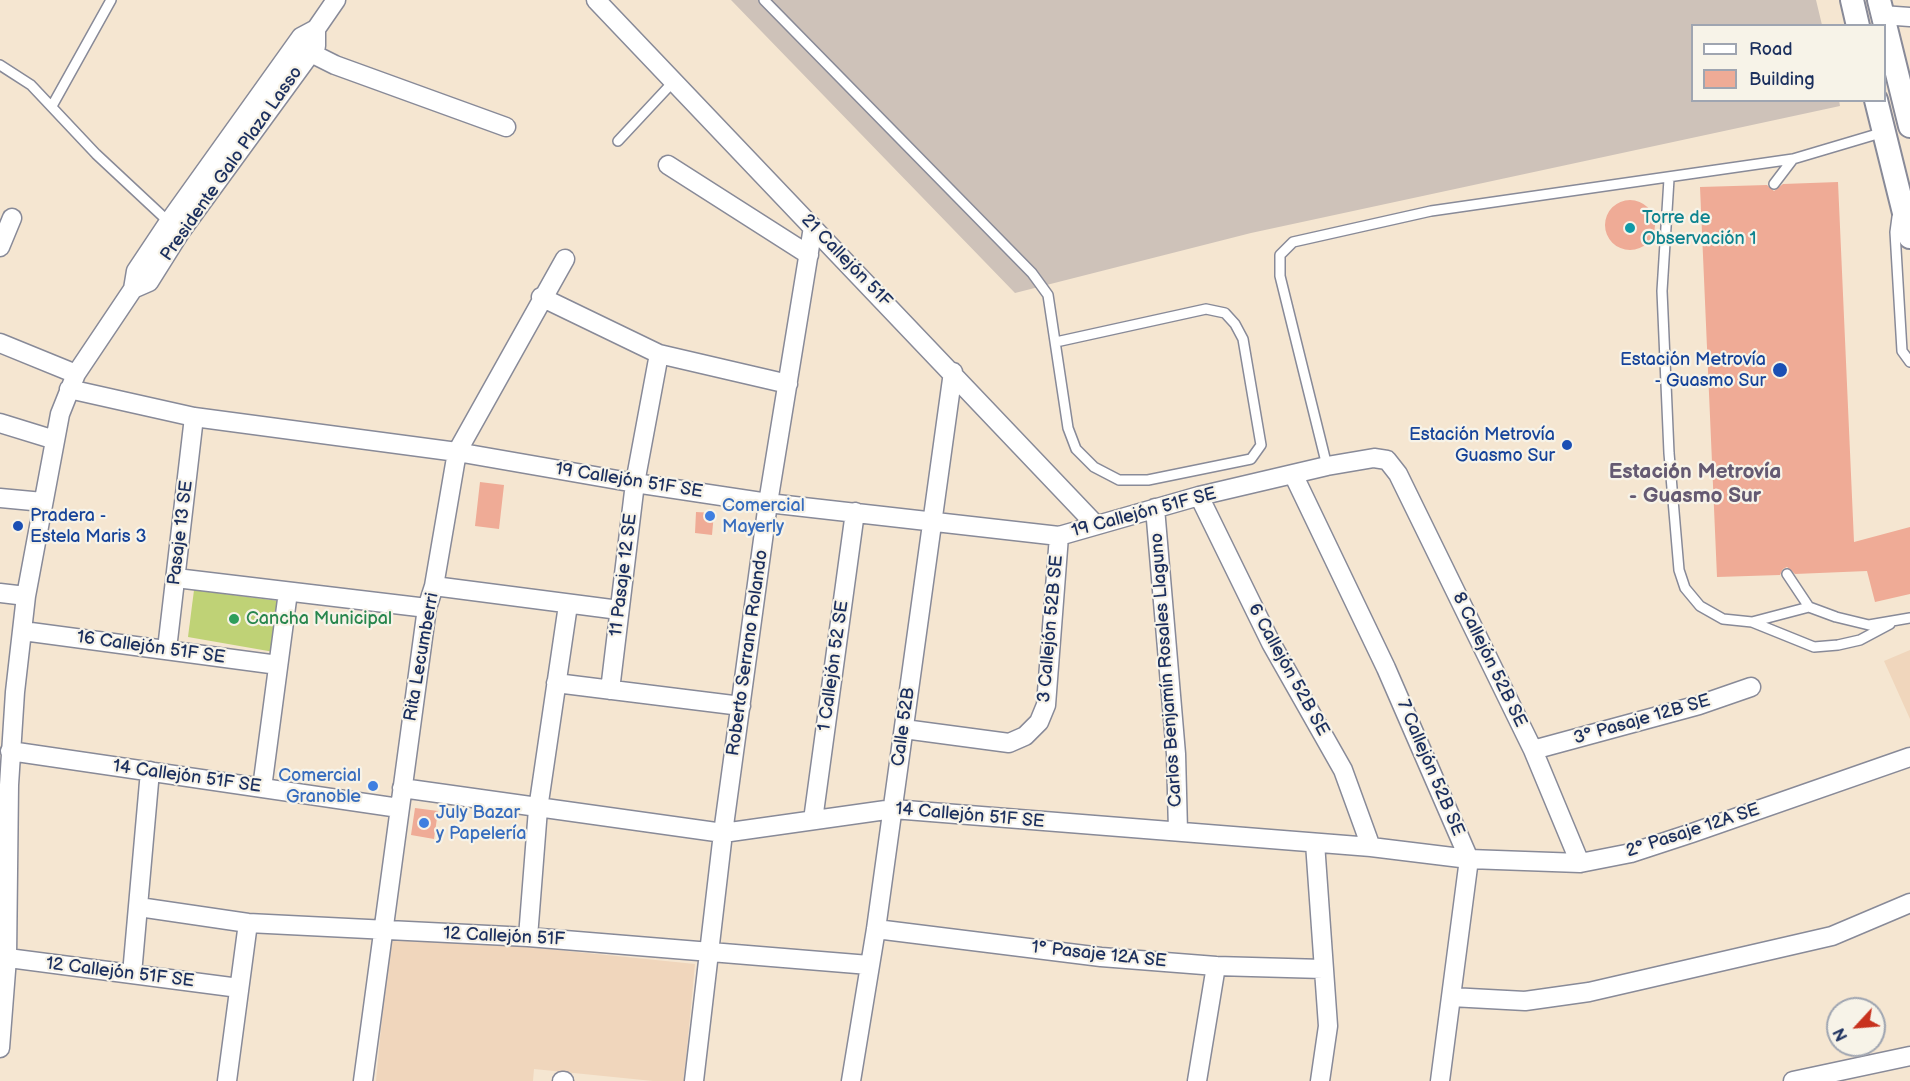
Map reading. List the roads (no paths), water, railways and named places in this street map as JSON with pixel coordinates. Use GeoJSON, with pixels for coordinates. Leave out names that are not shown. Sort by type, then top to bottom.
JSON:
{"type":"FeatureCollection","features":[{"type":"Feature","properties":{"kind":"street","name":"Presidente Galo Plaza Lasso"},"geometry":{"type":"LineString","coordinates":[[0,1048],[5,845],[4,785],[10,751],[8,691],[23,631],[26,596],[55,440],[72,381],[133,289],[149,282],[175,227],[301,37],[316,29],[336,0]]}},
{"type":"Feature","properties":{"kind":"street","name":"21 Callejón 51F"},"geometry":{"type":"LineString","coordinates":[[596,0],[953,372],[1095,524]]}},
{"type":"Feature","properties":{"kind":"street"},"geometry":{"type":"LineString","coordinates":[[1852,0],[1858,24]]}},
{"type":"Feature","properties":{"kind":"street"},"geometry":{"type":"LineString","coordinates":[[1880,8],[1910,17]]}},
{"type":"Feature","properties":{"kind":"street"},"geometry":{"type":"LineString","coordinates":[[1880,8],[1884,24]]}},
{"type":"Feature","properties":{"kind":"street","name":"Presidente Galo Plaza Lasso"},"geometry":{"type":"LineString","coordinates":[[175,227],[316,46],[316,29]]}},
{"type":"Feature","properties":{"kind":"street"},"geometry":{"type":"LineString","coordinates":[[1884,132],[1910,127],[1886,32]]}},
{"type":"Feature","properties":{"kind":"street"},"geometry":{"type":"LineString","coordinates":[[311,52],[336,65],[506,127]]}},
{"type":"Feature","properties":{"kind":"street"},"geometry":{"type":"LineString","coordinates":[[1876,102],[1910,237]]}},
{"type":"Feature","properties":{"kind":"street"},"geometry":{"type":"LineString","coordinates":[[668,165],[809,255]]}},
{"type":"Feature","properties":{"kind":"street"},"geometry":{"type":"LineString","coordinates":[[0,247],[12,218]]}},
{"type":"Feature","properties":{"kind":"street","name":"Roberto Serrano Rolando"},"geometry":{"type":"LineString","coordinates":[[694,1081],[723,833],[768,502],[813,227]]}},
{"type":"Feature","properties":{"kind":"street","name":"Rita Lecumberri"},"geometry":{"type":"LineString","coordinates":[[363,1081],[427,609],[434,586],[457,452],[541,297],[565,259]]}},
{"type":"Feature","properties":{"kind":"street"},"geometry":{"type":"LineString","coordinates":[[541,297],[659,354],[788,384]]}},
{"type":"Feature","properties":{"kind":"street","name":"19 Callejón 51F SE"},"geometry":{"type":"LineString","coordinates":[[0,343],[72,381],[194,417],[457,452],[635,483],[768,502],[1059,536],[1199,496],[1294,476],[1327,466],[1374,458],[1388,460]]}},
{"type":"Feature","properties":{"kind":"street","name":"11 Pasaje 12 SE"},"geometry":{"type":"LineString","coordinates":[[610,690],[635,483],[659,354]]}},
{"type":"Feature","properties":{"kind":"street","name":"Calle 52B"},"geometry":{"type":"LineString","coordinates":[[851,1081],[876,929],[953,372]]}},
{"type":"Feature","properties":{"kind":"street","name":"Pasaje 13 SE"},"geometry":{"type":"LineString","coordinates":[[167,649],[194,417]]}},
{"type":"Feature","properties":{"kind":"street"},"geometry":{"type":"LineString","coordinates":[[0,423],[55,440]]}},
{"type":"Feature","properties":{"kind":"street","name":"8 Callejón 52B SE"},"geometry":{"type":"LineString","coordinates":[[1388,460],[1398,474],[1533,750],[1581,863]]}},
{"type":"Feature","properties":{"kind":"street","name":"7 Callejón 52B SE"},"geometry":{"type":"LineString","coordinates":[[1294,476],[1386,668],[1469,859],[1440,1081]]}},
{"type":"Feature","properties":{"kind":"street","name":"6 Callejón 52B SE"},"geometry":{"type":"LineString","coordinates":[[1199,496],[1271,643],[1343,770],[1371,847]]}},
{"type":"Feature","properties":{"kind":"street"},"geometry":{"type":"LineString","coordinates":[[0,498],[43,502]]}},
{"type":"Feature","properties":{"kind":"street","name":"Carlos Benjamín Rosales Llaguno"},"geometry":{"type":"LineString","coordinates":[[1155,508],[1176,754],[1178,831]]}},
{"type":"Feature","properties":{"kind":"street","name":"1 Callejón 52 SE"},"geometry":{"type":"LineString","coordinates":[[813,820],[855,512]]}},
{"type":"Feature","properties":{"kind":"street","name":"3 Callejón 52B SE"},"geometry":{"type":"LineString","coordinates":[[904,729],[1009,743],[1025,736],[1039,722],[1046,705],[1059,536]]}},
{"type":"Feature","properties":{"kind":"street"},"geometry":{"type":"LineString","coordinates":[[176,578],[427,609]]}},
{"type":"Feature","properties":{"kind":"street"},"geometry":{"type":"LineString","coordinates":[[434,586],[619,610]]}},
{"type":"Feature","properties":{"kind":"street"},"geometry":{"type":"LineString","coordinates":[[262,788],[288,591]]}},
{"type":"Feature","properties":{"kind":"street"},"geometry":{"type":"LineString","coordinates":[[0,593],[26,596]]}},
{"type":"Feature","properties":{"kind":"street"},"geometry":{"type":"LineString","coordinates":[[528,937],[538,809],[568,604]]}},
{"type":"Feature","properties":{"kind":"street","name":"16 Callejón 51F SE"},"geometry":{"type":"LineString","coordinates":[[23,631],[278,665]]}},
{"type":"Feature","properties":{"kind":"street"},"geometry":{"type":"LineString","coordinates":[[556,683],[741,706]]}},
{"type":"Feature","properties":{"kind":"street","name":"3° Pasaje 12B SE"},"geometry":{"type":"LineString","coordinates":[[1533,750],[1699,705],[1751,687]]}},
{"type":"Feature","properties":{"kind":"street","name":"14 Callejón 51F SE"},"geometry":{"type":"LineString","coordinates":[[10,751],[399,808]]}},
{"type":"Feature","properties":{"kind":"street","name":"2° Pasaje 12A SE"},"geometry":{"type":"LineString","coordinates":[[1469,859],[1581,863],[1631,853],[1910,757]]}},
{"type":"Feature","properties":{"kind":"street"},"geometry":{"type":"LineString","coordinates":[[132,975],[150,771]]}},
{"type":"Feature","properties":{"kind":"street","name":"14 Callejón 51F SE"},"geometry":{"type":"LineString","coordinates":[[402,788],[538,809],[723,833],[892,809],[1371,847],[1469,859]]}},
{"type":"Feature","properties":{"kind":"street"},"geometry":{"type":"LineString","coordinates":[[1315,843],[1328,1026],[1320,1081]]}},
{"type":"Feature","properties":{"kind":"street"},"geometry":{"type":"LineString","coordinates":[[1451,997],[1525,1001],[1589,992],[1832,936],[1910,903]]}},
{"type":"Feature","properties":{"kind":"street","name":"12 Callejón 51F"},"geometry":{"type":"LineString","coordinates":[[139,907],[248,923],[528,937],[869,965]]}},
{"type":"Feature","properties":{"kind":"street"},"geometry":{"type":"LineString","coordinates":[[227,1081],[248,923]]}},
{"type":"Feature","properties":{"kind":"street","name":"1° Pasaje 12A SE"},"geometry":{"type":"LineString","coordinates":[[876,929],[1101,957],[1216,966],[1323,969]]}},
{"type":"Feature","properties":{"kind":"street","name":"12 Callejón 51F SE"},"geometry":{"type":"LineString","coordinates":[[3,958],[239,988]]}},
{"type":"Feature","properties":{"kind":"street"},"geometry":{"type":"LineString","coordinates":[[1197,1081],[1216,966]]}},
{"type":"Feature","properties":{"kind":"street"},"geometry":{"type":"LineString","coordinates":[[1793,1081],[1910,1056]]}},
{"type":"Feature","properties":{"kind":"lane"},"geometry":{"type":"LineString","coordinates":[[52,106],[111,0]]}},
{"type":"Feature","properties":{"kind":"lane"},"geometry":{"type":"LineString","coordinates":[[764,0],[1032,273],[1048,295],[1068,428],[1076,449],[1094,467],[1119,480],[1148,480],[1207,470],[1251,459],[1261,445],[1243,339],[1235,324],[1225,313],[1206,309],[1056,342]]}},
{"type":"Feature","properties":{"kind":"lane"},"geometry":{"type":"LineString","coordinates":[[0,65],[31,84],[96,154],[175,227]]}},
{"type":"Feature","properties":{"kind":"lane"},"geometry":{"type":"LineString","coordinates":[[618,141],[674,81]]}},
{"type":"Feature","properties":{"kind":"lane"},"geometry":{"type":"LineString","coordinates":[[1327,466],[1280,276],[1280,255],[1293,242],[1431,211],[1669,179],[1793,159],[1884,132]]}},
{"type":"Feature","properties":{"kind":"lane"},"geometry":{"type":"LineString","coordinates":[[1774,184],[1793,159]]}},
{"type":"Feature","properties":{"kind":"lane"},"geometry":{"type":"LineString","coordinates":[[1669,179],[1662,291],[1669,453],[1679,570],[1685,588],[1700,606],[1723,619],[1752,622],[1814,647],[1860,640],[1890,624],[1910,618]]}},
{"type":"Feature","properties":{"kind":"lane"},"geometry":{"type":"LineString","coordinates":[[1900,197],[1895,232],[1902,351],[1910,362]]}},
{"type":"Feature","properties":{"kind":"lane"},"geometry":{"type":"LineString","coordinates":[[1787,574],[1809,607]]}},
{"type":"Feature","properties":{"kind":"lane"},"geometry":{"type":"LineString","coordinates":[[1752,622],[1809,607],[1869,625],[1890,624]]}},
{"type":"Feature","properties":{"kind":"place","name":"Torre de Observación 1"},"geometry":{"type":"Point","coordinates":[1630,228]}},
{"type":"Feature","properties":{"kind":"place","name":"Estación Metrovía - Guasmo Sur"},"geometry":{"type":"Point","coordinates":[1780,370]}},
{"type":"Feature","properties":{"kind":"place","name":"Estación Metrovía Guasmo Sur"},"geometry":{"type":"Point","coordinates":[1567,445]}},
{"type":"Feature","properties":{"kind":"place","name":"Comercial Mayerly"},"geometry":{"type":"Point","coordinates":[710,516]}},
{"type":"Feature","properties":{"kind":"place","name":"Pradera - Estela Maris 3"},"geometry":{"type":"Point","coordinates":[18,526]}},
{"type":"Feature","properties":{"kind":"place","name":"Cancha Municipal"},"geometry":{"type":"Point","coordinates":[234,619]}},
{"type":"Feature","properties":{"kind":"place","name":"Comercial Granoble"},"geometry":{"type":"Point","coordinates":[373,786]}},
{"type":"Feature","properties":{"kind":"place","name":"July Bazar y Papelería"},"geometry":{"type":"Point","coordinates":[424,823]}},
{"type":"Feature","properties":{"kind":"district","name":"Estación Metrovía - Guasmo Sur"},"geometry":{"type":"Point","coordinates":[1695,485]}}]}
